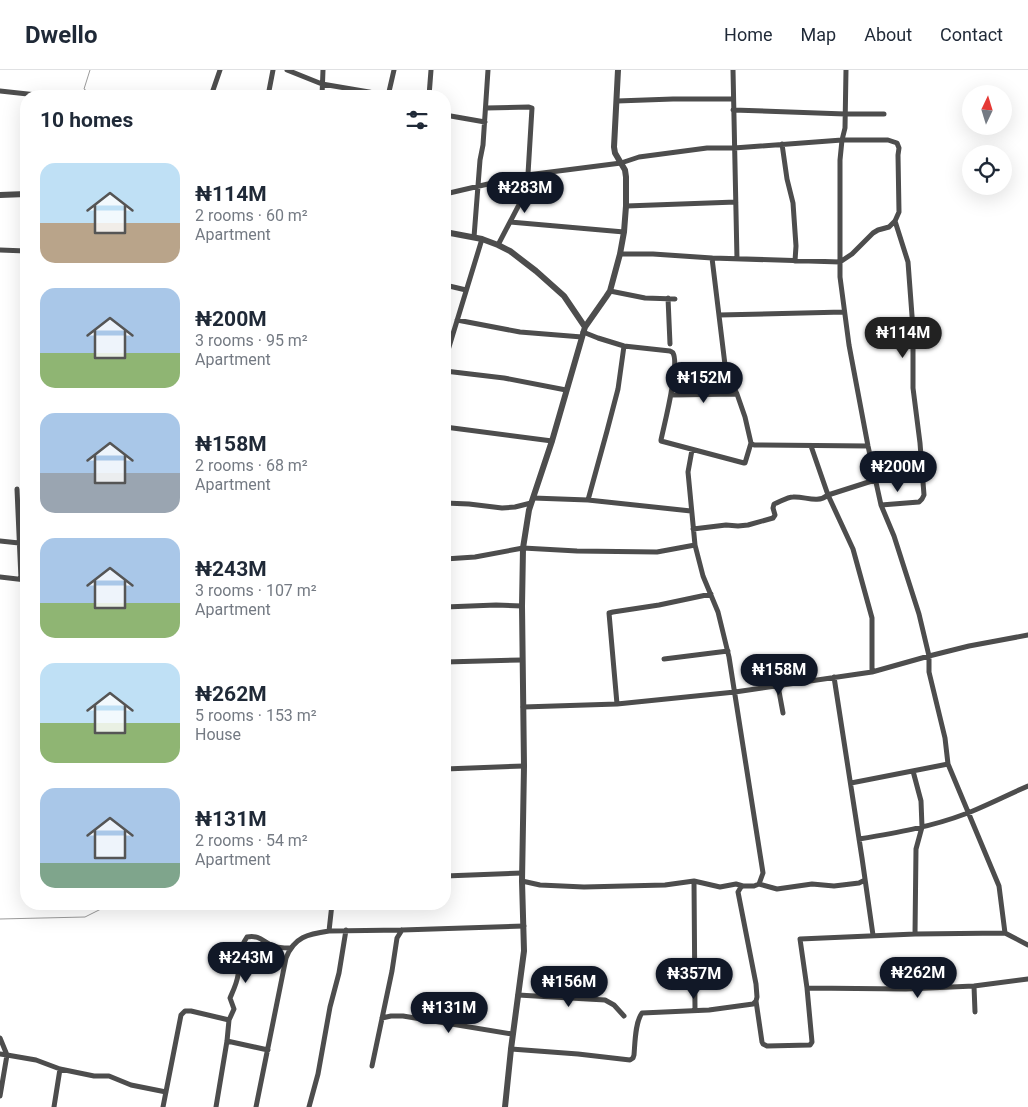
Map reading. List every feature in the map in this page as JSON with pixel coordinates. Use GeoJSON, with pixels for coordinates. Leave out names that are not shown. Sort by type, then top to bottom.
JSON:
{"type":"FeatureCollection","features":[{"type":"Feature","properties":{"kind":"street"},"geometry":{"type":"LineString","coordinates":[[213,90],[220,70]]}},
{"type":"Feature","properties":{"kind":"street"},"geometry":{"type":"LineString","coordinates":[[269,90],[273,70]]}},
{"type":"Feature","properties":{"kind":"street"},"geometry":{"type":"LineString","coordinates":[[287,70],[322,84],[349,90]]}},
{"type":"Feature","properties":{"kind":"street"},"geometry":{"type":"LineString","coordinates":[[322,90],[323,70]]}},
{"type":"Feature","properties":{"kind":"street"},"geometry":{"type":"LineString","coordinates":[[389,90],[394,70]]}},
{"type":"Feature","properties":{"kind":"street"},"geometry":{"type":"LineString","coordinates":[[430,90],[431,70]]}},
{"type":"Feature","properties":{"kind":"street"},"geometry":{"type":"LineString","coordinates":[[474,237],[488,70]]}},
{"type":"Feature","properties":{"kind":"street"},"geometry":{"type":"LineString","coordinates":[[505,1107],[510,1049],[524,951],[522,881],[524,766],[522,660],[523,548],[529,510],[552,441],[584,332],[610,291],[620,254],[624,232],[626,177],[625,170],[615,153],[614,147],[618,70]]}},
{"type":"Feature","properties":{"kind":"street"},"geometry":{"type":"LineString","coordinates":[[733,70],[737,259]]}},
{"type":"Feature","properties":{"kind":"street"},"geometry":{"type":"LineString","coordinates":[[846,70],[845,114],[840,160],[840,277],[844,312],[868,446],[880,505],[894,536],[919,614],[945,738],[948,764],[999,886],[1005,933]]}},
{"type":"Feature","properties":{"kind":"street"},"geometry":{"type":"LineString","coordinates":[[0,91],[20,93]]}},
{"type":"Feature","properties":{"kind":"street"},"geometry":{"type":"LineString","coordinates":[[616,101],[733,99]]}},
{"type":"Feature","properties":{"kind":"street"},"geometry":{"type":"LineString","coordinates":[[486,108],[532,108],[527,175],[523,198],[498,245]]}},
{"type":"Feature","properties":{"kind":"street"},"geometry":{"type":"LineString","coordinates":[[734,110],[884,114]]}},
{"type":"Feature","properties":{"kind":"street"},"geometry":{"type":"LineString","coordinates":[[451,116],[485,122]]}},
{"type":"Feature","properties":{"kind":"street"},"geometry":{"type":"LineString","coordinates":[[451,193],[527,175],[621,163],[639,157],[707,148],[734,148],[842,140],[888,140],[897,143],[899,148],[899,212],[895,221],[890,227],[873,233],[852,254],[840,262],[620,254]]}},
{"type":"Feature","properties":{"kind":"street"},"geometry":{"type":"LineString","coordinates":[[782,144],[793,203],[793,226],[796,246],[795,261]]}},
{"type":"Feature","properties":{"kind":"street"},"geometry":{"type":"LineString","coordinates":[[0,195],[20,194]]}},
{"type":"Feature","properties":{"kind":"street"},"geometry":{"type":"LineString","coordinates":[[626,206],[736,202]]}},
{"type":"Feature","properties":{"kind":"street"},"geometry":{"type":"LineString","coordinates":[[880,505],[918,502],[924,495],[913,388],[913,329],[908,262],[895,221]]}},
{"type":"Feature","properties":{"kind":"street"},"geometry":{"type":"LineString","coordinates":[[510,222],[624,232]]}},
{"type":"Feature","properties":{"kind":"street"},"geometry":{"type":"LineString","coordinates":[[451,233],[482,239],[510,251],[564,296],[584,332]]}},
{"type":"Feature","properties":{"kind":"street"},"geometry":{"type":"LineString","coordinates":[[451,340],[482,239]]}},
{"type":"Feature","properties":{"kind":"street"},"geometry":{"type":"LineString","coordinates":[[0,250],[20,251]]}},
{"type":"Feature","properties":{"kind":"street"},"geometry":{"type":"LineString","coordinates":[[457,320],[520,332],[584,332],[624,346],[670,351],[674,356],[674,371],[661,441],[744,463],[751,443],[737,394],[726,373],[712,258]]}},
{"type":"Feature","properties":{"kind":"street"},"geometry":{"type":"LineString","coordinates":[[451,286],[466,290]]}},
{"type":"Feature","properties":{"kind":"street"},"geometry":{"type":"LineString","coordinates":[[610,291],[645,298],[675,299]]}},
{"type":"Feature","properties":{"kind":"street"},"geometry":{"type":"LineString","coordinates":[[668,298],[670,344]]}},
{"type":"Feature","properties":{"kind":"street"},"geometry":{"type":"LineString","coordinates":[[719,315],[844,312]]}},
{"type":"Feature","properties":{"kind":"street"},"geometry":{"type":"LineString","coordinates":[[588,500],[618,389],[624,346]]}},
{"type":"Feature","properties":{"kind":"street"},"geometry":{"type":"LineString","coordinates":[[451,372],[504,378],[566,390]]}},
{"type":"Feature","properties":{"kind":"street"},"geometry":{"type":"LineString","coordinates":[[671,395],[737,394]]}},
{"type":"Feature","properties":{"kind":"street"},"geometry":{"type":"LineString","coordinates":[[451,428],[552,441]]}},
{"type":"Feature","properties":{"kind":"street"},"geometry":{"type":"LineString","coordinates":[[751,443],[868,446]]}},
{"type":"Feature","properties":{"kind":"street"},"geometry":{"type":"LineString","coordinates":[[811,446],[828,495],[852,549],[872,618],[872,672]]}},
{"type":"Feature","properties":{"kind":"street"},"geometry":{"type":"LineString","coordinates":[[692,450],[688,472],[694,545],[703,576],[718,612],[728,651],[763,873],[759,884]]}},
{"type":"Feature","properties":{"kind":"street"},"geometry":{"type":"LineString","coordinates":[[693,529],[757,523],[776,515],[773,508],[774,504],[788,498],[823,499],[828,495],[875,480]]}},
{"type":"Feature","properties":{"kind":"street"},"geometry":{"type":"LineString","coordinates":[[0,541],[20,543],[17,489]]}},
{"type":"Feature","properties":{"kind":"street"},"geometry":{"type":"LineString","coordinates":[[451,503],[502,508],[515,507],[532,501],[588,500],[691,511]]}},
{"type":"Feature","properties":{"kind":"street"},"geometry":{"type":"LineString","coordinates":[[451,559],[475,557],[523,548],[657,552],[694,545]]}},
{"type":"Feature","properties":{"kind":"street"},"geometry":{"type":"LineString","coordinates":[[0,577],[20,579]]}},
{"type":"Feature","properties":{"kind":"street"},"geometry":{"type":"LineString","coordinates":[[617,704],[609,613],[711,594]]}},
{"type":"Feature","properties":{"kind":"street"},"geometry":{"type":"LineString","coordinates":[[451,607],[522,606]]}},
{"type":"Feature","properties":{"kind":"street"},"geometry":{"type":"LineString","coordinates":[[523,707],[617,704],[778,686],[872,672],[969,646],[1028,635]]}},
{"type":"Feature","properties":{"kind":"street"},"geometry":{"type":"LineString","coordinates":[[664,659],[728,651]]}},
{"type":"Feature","properties":{"kind":"street"},"geometry":{"type":"LineString","coordinates":[[451,662],[522,660]]}},
{"type":"Feature","properties":{"kind":"street"},"geometry":{"type":"LineString","coordinates":[[834,677],[873,935]]}},
{"type":"Feature","properties":{"kind":"street"},"geometry":{"type":"LineString","coordinates":[[778,686],[783,714]]}},
{"type":"Feature","properties":{"kind":"street"},"geometry":{"type":"LineString","coordinates":[[851,783],[948,764]]}},
{"type":"Feature","properties":{"kind":"street"},"geometry":{"type":"LineString","coordinates":[[451,768],[524,766]]}},
{"type":"Feature","properties":{"kind":"street"},"geometry":{"type":"LineString","coordinates":[[913,771],[921,801],[922,828],[916,849],[915,934]]}},
{"type":"Feature","properties":{"kind":"street"},"geometry":{"type":"LineString","coordinates":[[859,839],[922,828],[968,813],[1028,786]]}},
{"type":"Feature","properties":{"kind":"street"},"geometry":{"type":"LineString","coordinates":[[451,876],[522,873]]}},
{"type":"Feature","properties":{"kind":"street"},"geometry":{"type":"LineString","coordinates":[[522,881],[540,885],[584,887],[665,885],[694,881],[720,887],[736,884],[754,886],[759,884],[777,889],[812,884],[834,886],[859,883],[865,880]]}},
{"type":"Feature","properties":{"kind":"street"},"geometry":{"type":"LineString","coordinates":[[694,881],[694,1010]]}},
{"type":"Feature","properties":{"kind":"street"},"geometry":{"type":"LineString","coordinates":[[743,886],[740,887],[738,892],[756,984],[756,1001],[763,1044],[767,1046],[810,1045],[812,1042],[800,939],[873,935],[1005,933],[1028,945]]}},
{"type":"Feature","properties":{"kind":"street"},"geometry":{"type":"LineString","coordinates":[[329,931],[331,910]]}},
{"type":"Feature","properties":{"kind":"street"},"geometry":{"type":"LineString","coordinates":[[256,1107],[286,958],[290,948],[296,941],[302,937],[329,931],[394,931],[524,926]]}},
{"type":"Feature","properties":{"kind":"street"},"geometry":{"type":"LineString","coordinates":[[309,1107],[318,1074],[346,930]]}},
{"type":"Feature","properties":{"kind":"street"},"geometry":{"type":"LineString","coordinates":[[372,1066],[397,938],[402,930]]}},
{"type":"Feature","properties":{"kind":"street"},"geometry":{"type":"LineString","coordinates":[[394,931],[397,938]]}},
{"type":"Feature","properties":{"kind":"street"},"geometry":{"type":"LineString","coordinates":[[216,1107],[229,1020],[234,1009],[230,998],[238,978],[238,956],[241,946],[247,938],[254,936],[279,948],[290,948]]}},
{"type":"Feature","properties":{"kind":"street"},"geometry":{"type":"LineString","coordinates":[[807,988],[906,989],[974,986],[1028,979]]}},
{"type":"Feature","properties":{"kind":"street"},"geometry":{"type":"LineString","coordinates":[[974,986],[975,1012]]}},
{"type":"Feature","properties":{"kind":"street"},"geometry":{"type":"LineString","coordinates":[[518,995],[605,1000],[624,1016]]}},
{"type":"Feature","properties":{"kind":"street"},"geometry":{"type":"LineString","coordinates":[[510,1049],[630,1060],[634,1055],[637,1023],[642,1013],[709,1010],[753,1004],[756,1001]]}},
{"type":"Feature","properties":{"kind":"street"},"geometry":{"type":"LineString","coordinates":[[163,1107],[181,1015],[185,1011],[191,1010],[229,1020]]}},
{"type":"Feature","properties":{"kind":"street"},"geometry":{"type":"LineString","coordinates":[[382,1018],[403,1016],[512,1034]]}},
{"type":"Feature","properties":{"kind":"street"},"geometry":{"type":"LineString","coordinates":[[0,1038],[7,1056],[0,1096]]}},
{"type":"Feature","properties":{"kind":"street"},"geometry":{"type":"LineString","coordinates":[[227,1041],[268,1050]]}},
{"type":"Feature","properties":{"kind":"street"},"geometry":{"type":"LineString","coordinates":[[0,1054],[36,1060],[60,1069],[94,1076],[109,1076],[130,1085],[166,1092]]}},
{"type":"Feature","properties":{"kind":"street"},"geometry":{"type":"LineString","coordinates":[[54,1107],[60,1069]]}},
{"type":"Feature","properties":{"kind":"waterway"},"geometry":{"type":"LineString","coordinates":[[85,90],[84,89],[90,70]]}},
{"type":"Feature","properties":{"kind":"waterway"},"geometry":{"type":"LineString","coordinates":[[0,919],[85,917],[99,910]]}}]}
